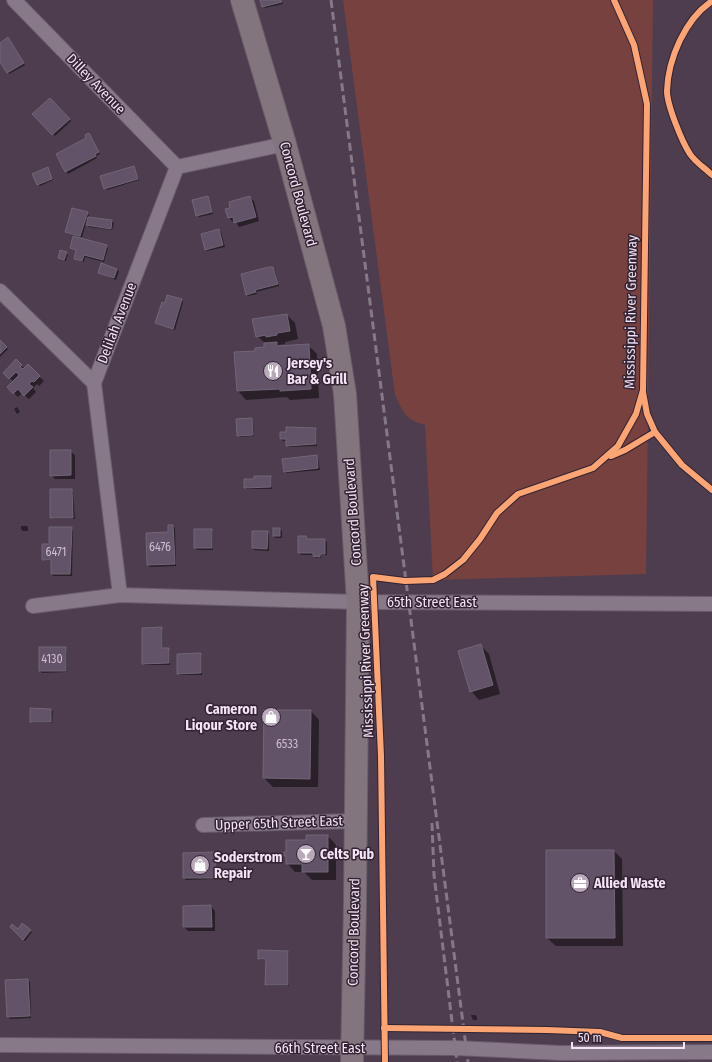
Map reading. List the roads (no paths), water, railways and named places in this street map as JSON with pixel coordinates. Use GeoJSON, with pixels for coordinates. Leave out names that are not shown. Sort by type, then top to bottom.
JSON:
{"type":"FeatureCollection","features":[{"type":"Feature","properties":{"kind":"main road","name":"Concord Boulevard"},"geometry":{"type":"LineString","coordinates":[[242,0],[285,144],[334,326],[345,394],[358,602],[352,1055]]}},
{"type":"Feature","properties":{"kind":"street","name":"Dilley Avenue"},"geometry":{"type":"LineString","coordinates":[[14,0],[177,167]]}},
{"type":"Feature","properties":{"kind":"street"},"geometry":{"type":"LineString","coordinates":[[177,167],[285,144]]}},
{"type":"Feature","properties":{"kind":"street","name":"Delilah Avenue"},"geometry":{"type":"LineString","coordinates":[[120,595],[94,383],[177,167]]}},
{"type":"Feature","properties":{"kind":"street"},"geometry":{"type":"LineString","coordinates":[[0,291],[94,383]]}},
{"type":"Feature","properties":{"kind":"street","name":"65th Street East"},"geometry":{"type":"LineString","coordinates":[[33,606],[120,595],[358,602],[712,604]]}},
{"type":"Feature","properties":{"kind":"street","name":"Upper 65th Street East"},"geometry":{"type":"LineString","coordinates":[[203,825],[356,821]]}},
{"type":"Feature","properties":{"kind":"street","name":"66th Street East"},"geometry":{"type":"LineString","coordinates":[[0,1045],[352,1055],[466,1048],[563,1058],[712,1052]]}},
{"type":"Feature","properties":{"kind":"railway"},"geometry":{"type":"LineString","coordinates":[[331,0],[468,1062]]}},
{"type":"Feature","properties":{"kind":"railway"},"geometry":{"type":"LineString","coordinates":[[432,823],[434,875],[457,1062]]}},
{"type":"Feature","properties":{"kind":"place","name":"Jersey's Bar & Grill"},"geometry":{"type":"Point","coordinates":[273,371]}},
{"type":"Feature","properties":{"kind":"place","name":"Cameron Liqour Store"},"geometry":{"type":"Point","coordinates":[271,717]}},
{"type":"Feature","properties":{"kind":"place","name":"Celts Pub"},"geometry":{"type":"Point","coordinates":[306,854]}},
{"type":"Feature","properties":{"kind":"place","name":"Soderstrom Repair"},"geometry":{"type":"Point","coordinates":[200,865]}},
{"type":"Feature","properties":{"kind":"place","name":"Allied Waste"},"geometry":{"type":"Point","coordinates":[580,883]}}]}
